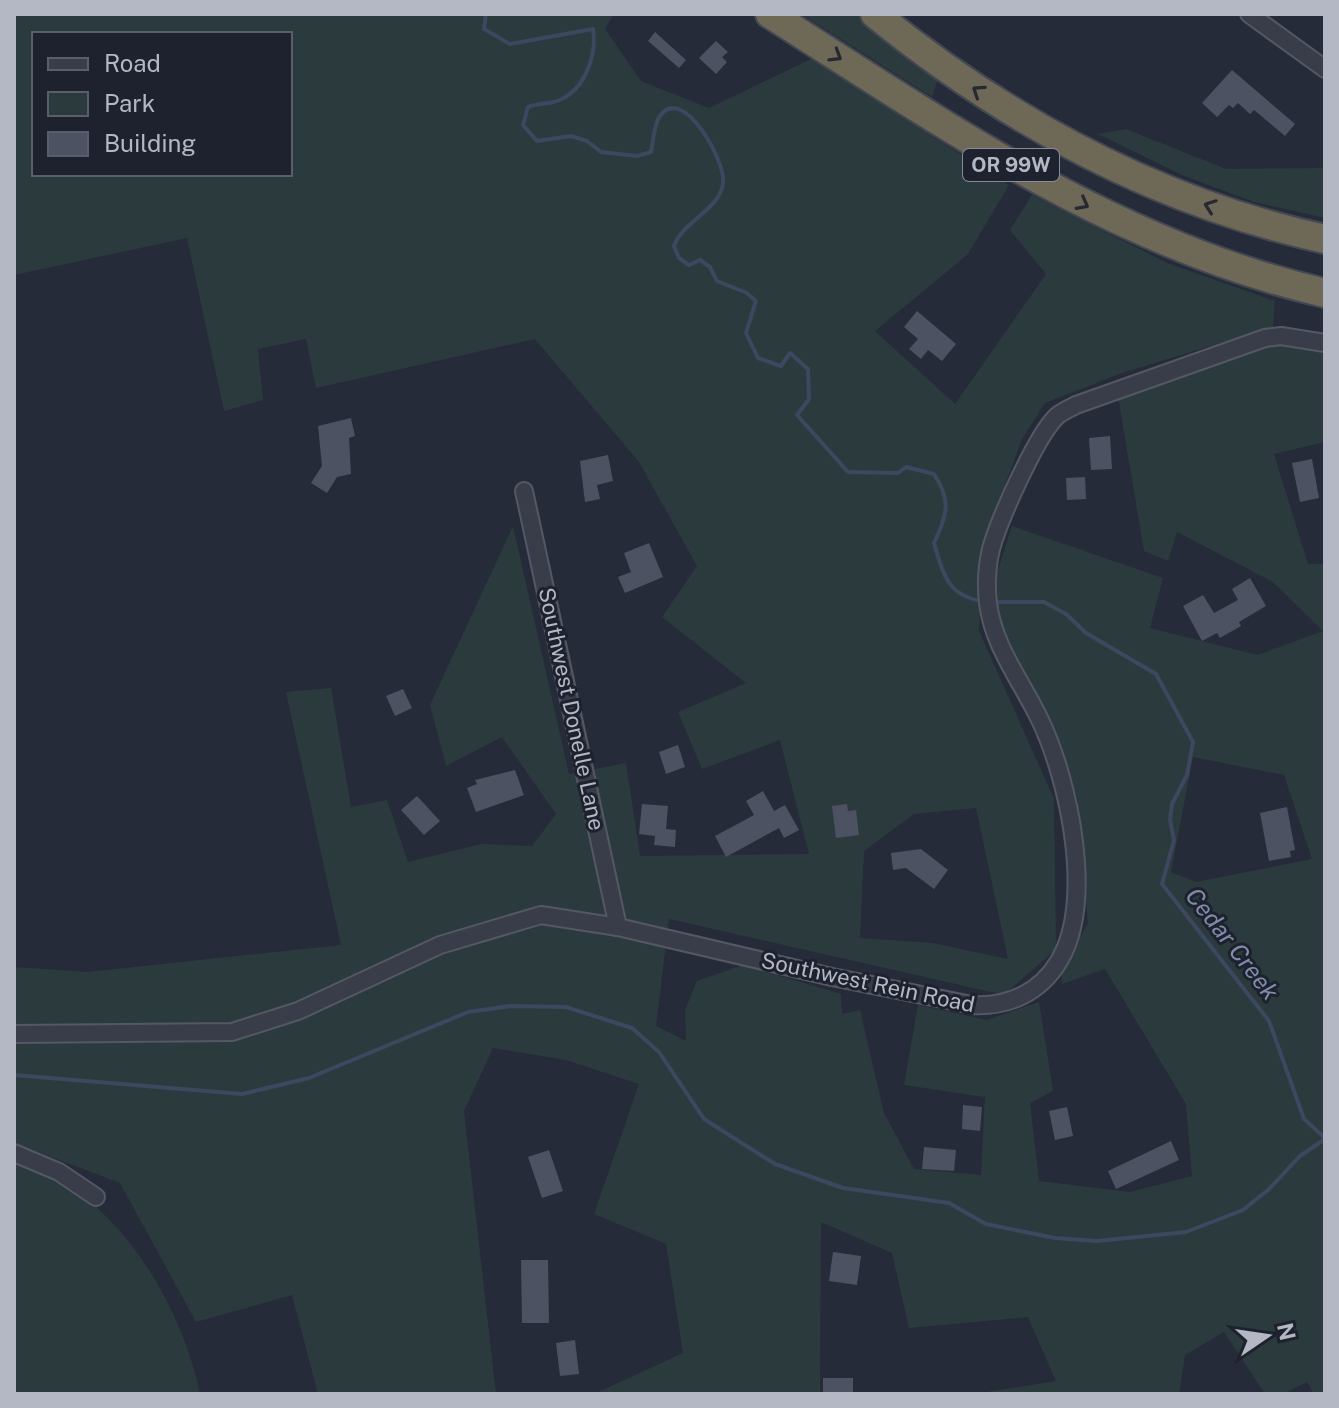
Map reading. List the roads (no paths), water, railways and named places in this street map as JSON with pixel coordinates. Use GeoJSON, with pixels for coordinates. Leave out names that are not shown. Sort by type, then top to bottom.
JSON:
{"type":"FeatureCollection","features":[{"type":"Feature","properties":{"kind":"highway","name":"OR 99W"},"geometry":{"type":"LineString","coordinates":[[770,14],[1010,164],[1105,216],[1231,267],[1325,293]]}},
{"type":"Feature","properties":{"kind":"highway","name":"OR 99W"},"geometry":{"type":"LineString","coordinates":[[875,14],[952,73],[1074,149],[1138,179],[1230,214],[1325,239]]}},
{"type":"Feature","properties":{"kind":"street"},"geometry":{"type":"LineString","coordinates":[[1249,14],[1325,69]]}},
{"type":"Feature","properties":{"kind":"street","name":"Southwest Rein Road"},"geometry":{"type":"LineString","coordinates":[[14,1034],[232,1032],[298,1011],[440,945],[526,918],[556,916],[972,1005],[993,1006],[1031,991],[1052,972],[1068,945],[1075,920],[1073,836],[1042,722],[1003,651],[988,604],[989,563],[995,537],[1021,480],[1056,417],[1097,395],[1265,338],[1281,336],[1325,343]]}},
{"type":"Feature","properties":{"kind":"street","name":"Southwest Donelle Lane"},"geometry":{"type":"LineString","coordinates":[[524,491],[618,927]]}},
{"type":"Feature","properties":{"kind":"street"},"geometry":{"type":"LineString","coordinates":[[14,1153],[59,1172],[96,1197]]}},
{"type":"Feature","properties":{"kind":"waterway","name":"Cedar Creek"},"geometry":{"type":"LineString","coordinates":[[486,14],[484,29],[510,44],[593,29],[591,59],[577,87],[560,100],[528,107],[523,125],[537,141],[571,136],[587,141],[601,152],[637,156],[651,152],[658,119],[669,109],[680,110],[702,130],[718,160],[723,184],[715,201],[679,237],[674,246],[679,258],[689,265],[700,260],[710,267],[717,281],[747,293],[756,301],[746,333],[758,358],[781,366],[790,353],[808,369],[809,399],[797,415],[848,472],[898,473],[906,467],[934,474],[946,508],[934,543],[940,564],[954,588],[961,594],[982,601]]}},
{"type":"Feature","properties":{"kind":"waterway","name":"Cedar Creek"},"geometry":{"type":"LineString","coordinates":[[991,602],[1044,602],[1066,614],[1086,633],[1156,674],[1193,742],[1187,775],[1172,804],[1170,820],[1174,840],[1162,884],[1269,1021],[1304,1119],[1325,1138]]}},
{"type":"Feature","properties":{"kind":"waterway"},"geometry":{"type":"LineString","coordinates":[[14,1075],[242,1094],[309,1078],[468,1012],[511,1006],[566,1007],[632,1028],[659,1052],[704,1119],[775,1164],[843,1188],[949,1203],[986,1224],[1055,1238],[1097,1241],[1186,1232],[1243,1210],[1268,1190],[1300,1156],[1325,1139]]}}]}
